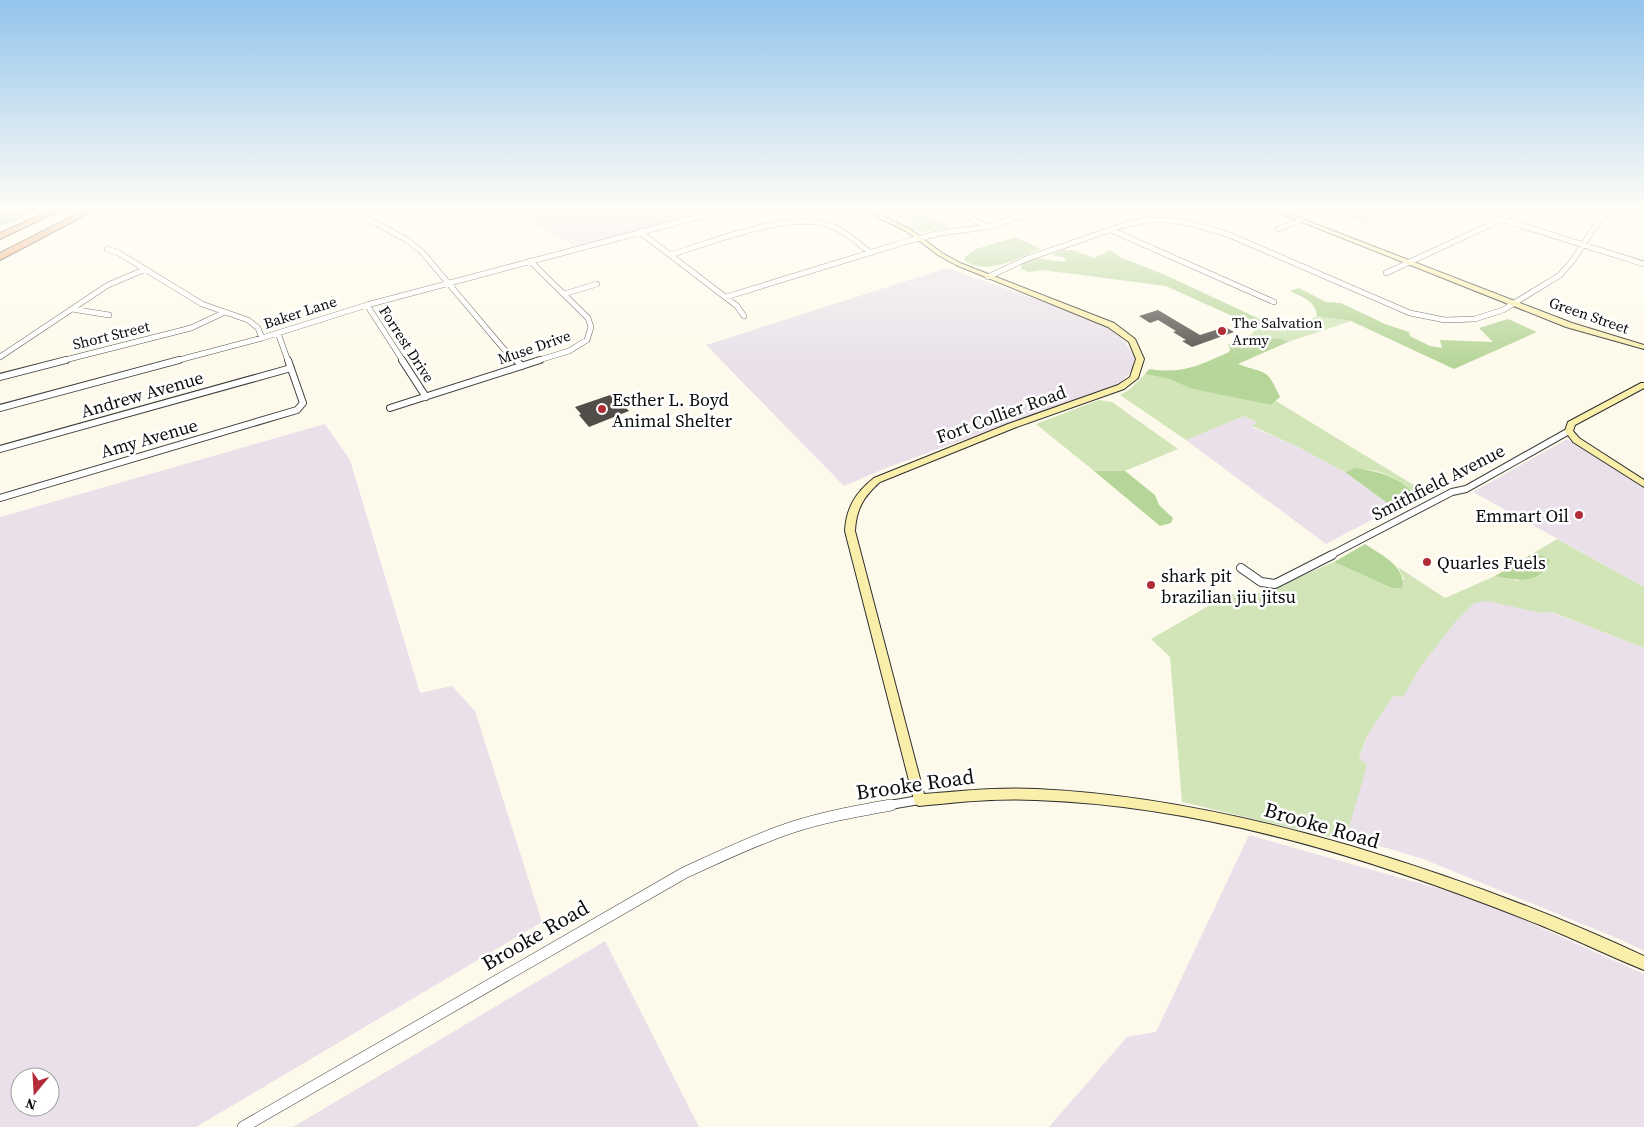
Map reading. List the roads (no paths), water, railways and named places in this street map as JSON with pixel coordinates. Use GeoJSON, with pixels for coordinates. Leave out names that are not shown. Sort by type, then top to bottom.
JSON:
{"type":"FeatureCollection","features":[{"type":"Feature","properties":{"kind":"street"},"geometry":{"type":"LineString","coordinates":[[135,263],[202,304],[254,324],[262,338]]}},
{"type":"Feature","properties":{"kind":"street"},"geometry":{"type":"LineString","coordinates":[[430,263],[503,348],[522,366]]}},
{"type":"Feature","properties":{"kind":"street","name":"Baker Lane"},"geometry":{"type":"LineString","coordinates":[[0,408],[262,338],[367,305],[524,263]]}},
{"type":"Feature","properties":{"kind":"street","name":"Muse Drive"},"geometry":{"type":"LineString","coordinates":[[390,408],[576,348],[590,335],[591,327],[588,318],[532,263]]}},
{"type":"Feature","properties":{"kind":"street"},"geometry":{"type":"LineString","coordinates":[[680,263],[737,306],[744,316]]}},
{"type":"Feature","properties":{"kind":"street"},"geometry":{"type":"LineString","coordinates":[[726,297],[837,263]]}},
{"type":"Feature","properties":{"kind":"street","name":"Fort Collier Road"},"geometry":{"type":"LineString","coordinates":[[919,800],[850,531],[850,519],[856,501],[862,492],[877,480],[1011,426],[1121,387],[1134,378],[1140,366],[1139,353],[1135,346],[1126,336],[1111,326],[956,263]]}},
{"type":"Feature","properties":{"kind":"street"},"geometry":{"type":"LineString","coordinates":[[988,277],[1018,263]]}},
{"type":"Feature","properties":{"kind":"street"},"geometry":{"type":"LineString","coordinates":[[1184,263],[1274,302]]}},
{"type":"Feature","properties":{"kind":"street"},"geometry":{"type":"LineString","coordinates":[[1291,263],[1400,309],[1432,318],[1454,321],[1477,320],[1488,317],[1516,303],[1564,271],[1570,263]]}},
{"type":"Feature","properties":{"kind":"street"},"geometry":{"type":"LineString","coordinates":[[1386,273],[1409,263]]}},
{"type":"Feature","properties":{"kind":"street","name":"Green Street"},"geometry":{"type":"LineString","coordinates":[[1412,263],[1583,330],[1644,347]]}},
{"type":"Feature","properties":{"kind":"street"},"geometry":{"type":"LineString","coordinates":[[0,357],[108,285],[146,269]]}},
{"type":"Feature","properties":{"kind":"street"},"geometry":{"type":"LineString","coordinates":[[564,294],[597,284]]}},
{"type":"Feature","properties":{"kind":"street","name":"Forrest Drive"},"geometry":{"type":"LineString","coordinates":[[367,305],[426,397]]}},
{"type":"Feature","properties":{"kind":"street"},"geometry":{"type":"LineString","coordinates":[[72,309],[109,315]]}},
{"type":"Feature","properties":{"kind":"street","name":"Short Street"},"geometry":{"type":"LineString","coordinates":[[0,376],[191,328],[225,312]]}},
{"type":"Feature","properties":{"kind":"street"},"geometry":{"type":"LineString","coordinates":[[278,333],[291,368]]}},
{"type":"Feature","properties":{"kind":"street","name":"Amy Avenue"},"geometry":{"type":"LineString","coordinates":[[0,498],[294,412],[301,408],[303,403],[291,368]]}},
{"type":"Feature","properties":{"kind":"street","name":"Andrew Avenue"},"geometry":{"type":"LineString","coordinates":[[0,449],[291,368]]}},
{"type":"Feature","properties":{"kind":"street","name":"Smithfield Avenue"},"geometry":{"type":"LineString","coordinates":[[1241,568],[1264,584],[1275,584],[1452,492],[1466,489],[1569,431],[1571,424],[1644,385]]}},
{"type":"Feature","properties":{"kind":"street"},"geometry":{"type":"LineString","coordinates":[[1569,431],[1576,440],[1644,484]]}},
{"type":"Feature","properties":{"kind":"street","name":"Brooke Road"},"geometry":{"type":"LineString","coordinates":[[243,1127],[684,873],[724,855],[804,824],[882,806],[919,800],[982,794],[1062,796],[1129,802],[1251,825],[1309,839],[1454,884],[1560,925],[1644,963]]}},
{"type":"Feature","properties":{"kind":"place","name":"The Salvation Army"},"geometry":{"type":"Point","coordinates":[1222,331]}},
{"type":"Feature","properties":{"kind":"place","name":"Esther L. Boyd Animal Shelter"},"geometry":{"type":"Point","coordinates":[602,409]}},
{"type":"Feature","properties":{"kind":"place","name":"Emmart Oil"},"geometry":{"type":"Point","coordinates":[1579,515]}},
{"type":"Feature","properties":{"kind":"place","name":"Quarles Fuels"},"geometry":{"type":"Point","coordinates":[1427,562]}},
{"type":"Feature","properties":{"kind":"place","name":"shark pit brazilian jiu jitsu"},"geometry":{"type":"Point","coordinates":[1151,585]}}]}
